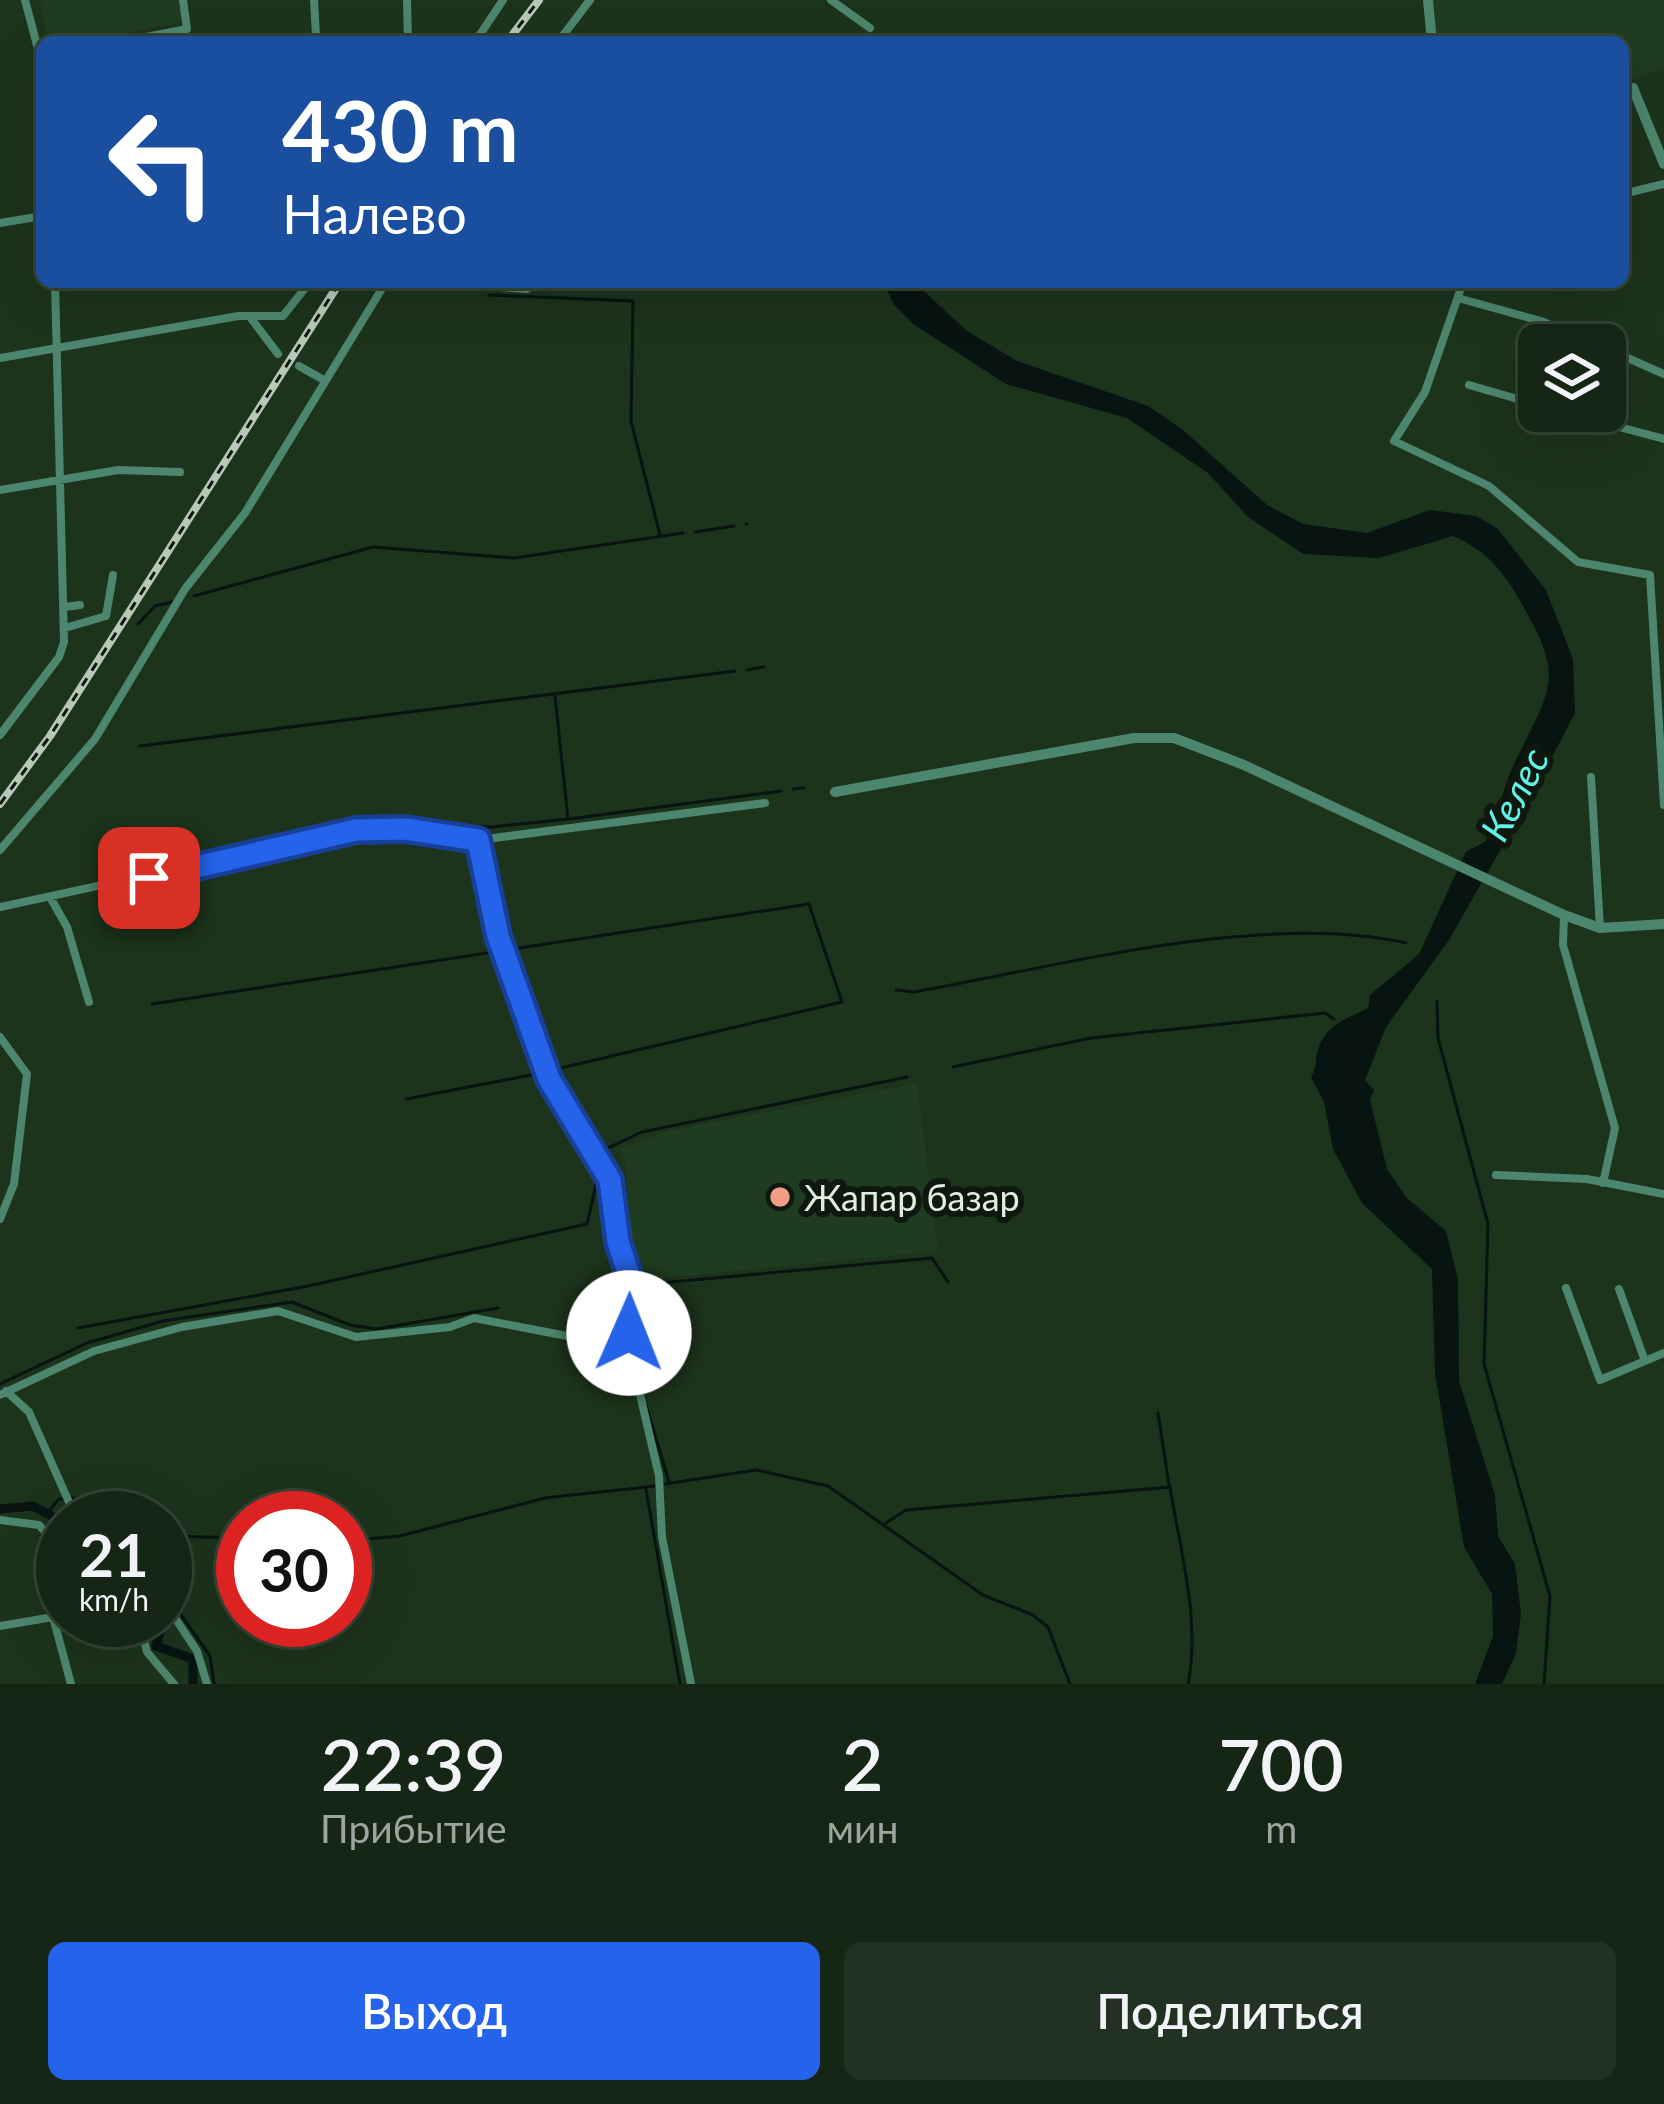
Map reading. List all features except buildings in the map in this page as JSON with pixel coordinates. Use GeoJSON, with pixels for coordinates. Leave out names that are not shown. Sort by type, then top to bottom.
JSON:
{"type":"FeatureCollection","features":[{"type":"Feature","properties":{"kind":"street"},"geometry":{"type":"LineString","coordinates":[[25,0],[36,41]]}},
{"type":"Feature","properties":{"kind":"street"},"geometry":{"type":"LineString","coordinates":[[151,36],[188,29],[183,0]]}},
{"type":"Feature","properties":{"kind":"street"},"geometry":{"type":"LineString","coordinates":[[314,0],[316,36]]}},
{"type":"Feature","properties":{"kind":"street"},"geometry":{"type":"LineString","coordinates":[[407,0],[407,36]]}},
{"type":"Feature","properties":{"kind":"street"},"geometry":{"type":"LineString","coordinates":[[480,36],[503,0]]}},
{"type":"Feature","properties":{"kind":"street"},"geometry":{"type":"LineString","coordinates":[[563,36],[590,0]]}},
{"type":"Feature","properties":{"kind":"street"},"geometry":{"type":"LineString","coordinates":[[830,0],[870,28]]}},
{"type":"Feature","properties":{"kind":"street"},"geometry":{"type":"LineString","coordinates":[[1428,0],[1431,36]]}},
{"type":"Feature","properties":{"kind":"street"},"geometry":{"type":"LineString","coordinates":[[1629,89],[1633,88],[1664,164]]}},
{"type":"Feature","properties":{"kind":"street"},"geometry":{"type":"LineString","coordinates":[[1629,193],[1664,184]]}},
{"type":"Feature","properties":{"kind":"street"},"geometry":{"type":"LineString","coordinates":[[0,223],[36,217]]}},
{"type":"Feature","properties":{"kind":"street"},"geometry":{"type":"LineString","coordinates":[[0,735],[59,657],[65,628],[55,288]]}},
{"type":"Feature","properties":{"kind":"street"},"geometry":{"type":"LineString","coordinates":[[0,358],[249,316],[290,314],[306,288]]}},
{"type":"Feature","properties":{"kind":"street"},"geometry":{"type":"LineString","coordinates":[[0,850],[95,739],[185,589],[245,513],[382,288]]}},
{"type":"Feature","properties":{"kind":"street"},"geometry":{"type":"LineString","coordinates":[[1461,288],[1426,392],[1394,441],[1489,486],[1578,562],[1650,575],[1664,805]]}},
{"type":"Feature","properties":{"kind":"street"},"geometry":{"type":"LineString","coordinates":[[1458,298],[1548,324]]}},
{"type":"Feature","properties":{"kind":"street"},"geometry":{"type":"LineString","coordinates":[[249,316],[278,354]]}},
{"type":"Feature","properties":{"kind":"street"},"geometry":{"type":"LineString","coordinates":[[1626,358],[1664,374]]}},
{"type":"Feature","properties":{"kind":"street"},"geometry":{"type":"LineString","coordinates":[[299,366],[322,380]]}},
{"type":"Feature","properties":{"kind":"street"},"geometry":{"type":"LineString","coordinates":[[1469,385],[1518,399]]}},
{"type":"Feature","properties":{"kind":"street"},"geometry":{"type":"LineString","coordinates":[[1626,429],[1664,439]]}},
{"type":"Feature","properties":{"kind":"street"},"geometry":{"type":"LineString","coordinates":[[0,490],[136,468],[180,472]]}},
{"type":"Feature","properties":{"kind":"street"},"geometry":{"type":"LineString","coordinates":[[65,628],[106,616],[113,575]]}},
{"type":"Feature","properties":{"kind":"street"},"geometry":{"type":"LineString","coordinates":[[64,607],[80,605]]}},
{"type":"Feature","properties":{"kind":"street"},"geometry":{"type":"LineString","coordinates":[[835,792],[1134,738],[1174,738],[1244,765],[1564,915],[1600,928],[1664,924]]}},
{"type":"Feature","properties":{"kind":"street"},"geometry":{"type":"LineString","coordinates":[[1591,777],[1600,928]]}},
{"type":"Feature","properties":{"kind":"street"},"geometry":{"type":"LineString","coordinates":[[0,907],[126,884],[356,830],[405,829],[478,840],[765,803]]}},
{"type":"Feature","properties":{"kind":"street"},"geometry":{"type":"LineString","coordinates":[[478,840],[498,936],[549,1079],[610,1180],[618,1242],[634,1290],[624,1347],[632,1360],[659,1476],[662,1537],[691,1684]]}},
{"type":"Feature","properties":{"kind":"street"},"geometry":{"type":"LineString","coordinates":[[50,897],[67,927],[89,1002]]}},
{"type":"Feature","properties":{"kind":"street"},"geometry":{"type":"LineString","coordinates":[[1564,915],[1563,945],[1615,1128],[1603,1183]]}},
{"type":"Feature","properties":{"kind":"street"},"geometry":{"type":"LineString","coordinates":[[0,1036],[27,1074],[14,1184],[0,1219]]}},
{"type":"Feature","properties":{"kind":"street"},"geometry":{"type":"LineString","coordinates":[[1496,1175],[1603,1183],[1664,1194]]}},
{"type":"Feature","properties":{"kind":"street"},"geometry":{"type":"LineString","coordinates":[[1566,1288],[1600,1380],[1664,1353]]}},
{"type":"Feature","properties":{"kind":"street"},"geometry":{"type":"LineString","coordinates":[[1619,1288],[1645,1361]]}},
{"type":"Feature","properties":{"kind":"street"},"geometry":{"type":"LineString","coordinates":[[64,1491],[28,1412],[3,1393],[94,1351],[182,1327],[278,1311],[356,1337],[428,1330],[474,1318],[624,1347]]}},
{"type":"Feature","properties":{"kind":"street"},"geometry":{"type":"LineString","coordinates":[[0,1520],[36,1526]]}},
{"type":"Feature","properties":{"kind":"street"},"geometry":{"type":"LineString","coordinates":[[0,1626],[53,1617],[71,1684]]}},
{"type":"Feature","properties":{"kind":"street"},"geometry":{"type":"LineString","coordinates":[[192,1644],[207,1684]]}},
{"type":"Feature","properties":{"kind":"street"},"geometry":{"type":"LineString","coordinates":[[146,1647],[175,1684]]}},
{"type":"Feature","properties":{"kind":"shaded area"},"geometry":{"type":"Polygon","coordinates":[[[40,0],[179,0],[185,22],[115,36],[46,36],[40,0]]]}},
{"type":"Feature","properties":{"kind":"shaded area"},"geometry":{"type":"Polygon","coordinates":[[[1433,0],[1664,0],[1664,67],[1629,82],[1629,36],[1436,36],[1433,0]]]}},
{"type":"Feature","properties":{"kind":"shaded area","name":"Жапар базар"},"geometry":{"type":"Polygon","coordinates":[[[917,1083],[938,1251],[642,1280],[629,1233],[626,1162],[619,1149],[668,1131],[917,1083]]]}},
{"type":"Feature","properties":{"kind":"water","name":"Келес"},"geometry":{"type":"Polygon","coordinates":[[[886,288],[920,288],[967,331],[1017,361],[1148,406],[1183,430],[1267,505],[1303,524],[1367,533],[1430,510],[1476,516],[1497,528],[1546,590],[1573,659],[1575,713],[1533,793],[1525,821],[1506,840],[1449,940],[1386,1027],[1365,1080],[1374,1090],[1370,1100],[1387,1169],[1406,1197],[1446,1231],[1458,1280],[1459,1381],[1495,1495],[1498,1536],[1515,1564],[1521,1614],[1516,1653],[1502,1684],[1475,1684],[1493,1636],[1492,1594],[1464,1547],[1435,1373],[1432,1269],[1362,1203],[1333,1149],[1324,1102],[1311,1077],[1326,1034],[1368,1008],[1370,995],[1419,954],[1466,852],[1486,841],[1545,697],[1548,665],[1534,625],[1506,578],[1464,541],[1453,536],[1379,558],[1303,554],[1248,517],[1208,473],[1127,418],[1006,384],[913,324],[894,305],[886,288]]]}},
{"type":"Feature","properties":{"kind":"waterway"},"geometry":{"type":"LineString","coordinates":[[489,295],[633,301],[631,421],[660,535]]}},
{"type":"Feature","properties":{"kind":"waterway"},"geometry":{"type":"LineString","coordinates":[[695,532],[734,526]]}},
{"type":"Feature","properties":{"kind":"waterway"},"geometry":{"type":"LineString","coordinates":[[194,596],[373,547],[514,558],[683,533]]}},
{"type":"Feature","properties":{"kind":"waterway"},"geometry":{"type":"LineString","coordinates":[[138,624],[155,606],[176,601]]}},
{"type":"Feature","properties":{"kind":"waterway"},"geometry":{"type":"LineString","coordinates":[[747,670],[764,667]]}},
{"type":"Feature","properties":{"kind":"waterway"},"geometry":{"type":"LineString","coordinates":[[140,746],[735,671]]}},
{"type":"Feature","properties":{"kind":"waterway"},"geometry":{"type":"LineString","coordinates":[[119,876],[358,821],[492,827],[568,819],[555,696]]}},
{"type":"Feature","properties":{"kind":"waterway"},"geometry":{"type":"LineString","coordinates":[[793,789],[804,788]]}},
{"type":"Feature","properties":{"kind":"waterway"},"geometry":{"type":"LineString","coordinates":[[569,819],[781,791]]}},
{"type":"Feature","properties":{"kind":"waterway"},"geometry":{"type":"LineString","coordinates":[[152,1004],[809,904],[842,1002],[531,1075],[406,1099]]}},
{"type":"Feature","properties":{"kind":"waterway"},"geometry":{"type":"LineString","coordinates":[[896,990],[914,992],[1225,938],[1288,933],[1406,943]]}},
{"type":"Feature","properties":{"kind":"waterway"},"geometry":{"type":"LineString","coordinates":[[1437,1001],[1438,1038],[1488,1224],[1484,1364],[1550,1596],[1544,1684]]}},
{"type":"Feature","properties":{"kind":"waterway"},"geometry":{"type":"LineString","coordinates":[[953,1067],[1091,1038],[1325,1013],[1334,1019]]}},
{"type":"Feature","properties":{"kind":"waterway"},"geometry":{"type":"LineString","coordinates":[[601,1162],[604,1150],[642,1132],[907,1077]]}},
{"type":"Feature","properties":{"kind":"waterway"},"geometry":{"type":"LineString","coordinates":[[78,1328],[308,1286],[587,1224],[599,1171]]}},
{"type":"Feature","properties":{"kind":"waterway"},"geometry":{"type":"LineString","coordinates":[[642,1390],[641,1308],[649,1284],[932,1258],[948,1282]]}},
{"type":"Feature","properties":{"kind":"waterway"},"geometry":{"type":"LineString","coordinates":[[0,1384],[87,1343],[163,1321],[292,1302],[350,1325],[377,1329],[498,1308]]}},
{"type":"Feature","properties":{"kind":"waterway"},"geometry":{"type":"LineString","coordinates":[[646,1405],[669,1482]]}},
{"type":"Feature","properties":{"kind":"waterway"},"geometry":{"type":"LineString","coordinates":[[1158,1413],[1169,1485]]}},
{"type":"Feature","properties":{"kind":"waterway"},"geometry":{"type":"LineString","coordinates":[[665,1484],[756,1470],[828,1486],[983,1595],[1033,1615],[1048,1627],[1070,1684]]}},
{"type":"Feature","properties":{"kind":"waterway"},"geometry":{"type":"LineString","coordinates":[[372,1539],[400,1536],[545,1498],[655,1486]]}},
{"type":"Feature","properties":{"kind":"waterway"},"geometry":{"type":"LineString","coordinates":[[886,1523],[906,1510],[1170,1487],[1191,1611],[1188,1684]]}},
{"type":"Feature","properties":{"kind":"waterway"},"geometry":{"type":"LineString","coordinates":[[646,1489],[680,1684]]}},
{"type":"Feature","properties":{"kind":"waterway"},"geometry":{"type":"LineString","coordinates":[[0,1509],[36,1508]]}},
{"type":"Feature","properties":{"kind":"waterway"},"geometry":{"type":"LineString","coordinates":[[192,1537],[216,1537]]}},
{"type":"Feature","properties":{"kind":"waterway"},"geometry":{"type":"LineString","coordinates":[[192,1630],[210,1656],[214,1684]]}},
{"type":"Feature","properties":{"kind":"waterway"},"geometry":{"type":"LineString","coordinates":[[159,1647],[193,1659],[193,1684]]}},
{"type":"Feature","properties":{"kind":"railway"},"geometry":{"type":"LineString","coordinates":[[512,36],[539,0]]}},
{"type":"Feature","properties":{"kind":"railway"},"geometry":{"type":"LineString","coordinates":[[0,804],[50,736],[336,288]]}},
{"type":"Feature","properties":{"kind":"place","name":"Жапар базар"},"geometry":{"type":"Point","coordinates":[780,1197]}},
{"type":"Feature","properties":{"kind":"route"},"geometry":{"type":"LineString","coordinates":[[149,878],[356,830],[405,829],[478,840],[498,936],[549,1079],[610,1180],[618,1242],[634,1290],[629,1333]]}}]}
